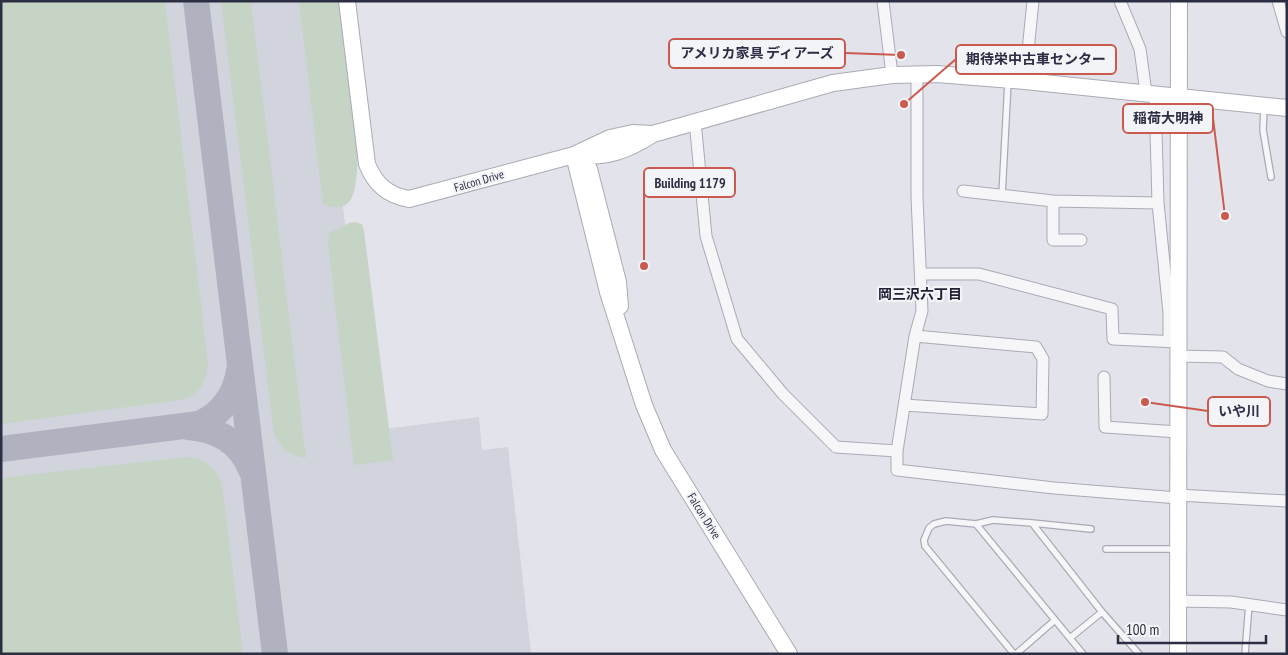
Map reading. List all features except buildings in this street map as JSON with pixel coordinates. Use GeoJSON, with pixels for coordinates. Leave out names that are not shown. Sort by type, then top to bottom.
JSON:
{"type":"FeatureCollection","features":[{"type":"Feature","properties":{"kind":"street","name":"Falcon Drive"},"geometry":{"type":"LineString","coordinates":[[348,1],[367,164],[372,176],[386,192],[398,197],[418,198],[574,154],[608,292],[644,405],[663,450],[789,654]]}},
{"type":"Feature","properties":{"kind":"street"},"geometry":{"type":"LineString","coordinates":[[884,1],[892,75]]}},
{"type":"Feature","properties":{"kind":"street"},"geometry":{"type":"LineString","coordinates":[[1025,81],[1033,1]]}},
{"type":"Feature","properties":{"kind":"street"},"geometry":{"type":"LineString","coordinates":[[1120,1],[1140,49],[1151,94],[1158,203],[1169,314],[1175,346]]}},
{"type":"Feature","properties":{"kind":"street"},"geometry":{"type":"LineString","coordinates":[[1178,1],[1179,97],[1175,346],[1178,432],[1178,654]]}},
{"type":"Feature","properties":{"kind":"street"},"geometry":{"type":"LineString","coordinates":[[1278,1],[1287,32]]}},
{"type":"Feature","properties":{"kind":"street"},"geometry":{"type":"LineString","coordinates":[[574,154],[602,156],[636,145],[652,134],[695,121],[833,83],[892,75],[916,74],[1025,81],[1287,108]]}},
{"type":"Feature","properties":{"kind":"street"},"geometry":{"type":"LineString","coordinates":[[916,74],[922,311],[915,336],[904,405],[897,451],[897,470],[1054,488],[1287,501]]}},
{"type":"Feature","properties":{"kind":"street"},"geometry":{"type":"LineString","coordinates":[[695,121],[706,236],[737,339],[783,394],[836,447],[897,451]]}},
{"type":"Feature","properties":{"kind":"street"},"geometry":{"type":"LineString","coordinates":[[574,154],[610,138],[633,133],[652,134]]}},
{"type":"Feature","properties":{"kind":"street"},"geometry":{"type":"LineString","coordinates":[[574,154],[589,169],[592,178]]}},
{"type":"Feature","properties":{"kind":"street"},"geometry":{"type":"LineString","coordinates":[[592,178],[602,156]]}},
{"type":"Feature","properties":{"kind":"street","name":"Falcon Drive"},"geometry":{"type":"LineString","coordinates":[[592,178],[618,282],[624,343]]}},
{"type":"Feature","properties":{"kind":"street"},"geometry":{"type":"LineString","coordinates":[[963,191],[1053,202],[1158,203]]}},
{"type":"Feature","properties":{"kind":"street"},"geometry":{"type":"LineString","coordinates":[[1053,202],[1053,240],[1081,240]]}},
{"type":"Feature","properties":{"kind":"street"},"geometry":{"type":"LineString","coordinates":[[922,274],[979,274],[1112,309],[1113,339],[1175,346],[1223,357],[1238,369],[1268,381],[1287,384]]}},
{"type":"Feature","properties":{"kind":"street"},"geometry":{"type":"LineString","coordinates":[[904,405],[1042,414],[1043,359],[1036,347],[915,336]]}},
{"type":"Feature","properties":{"kind":"street"},"geometry":{"type":"LineString","coordinates":[[1104,377],[1105,427],[1178,432]]}},
{"type":"Feature","properties":{"kind":"street"},"geometry":{"type":"LineString","coordinates":[[1177,601],[1231,602],[1287,610]]}},
{"type":"Feature","properties":{"kind":"lane"},"geometry":{"type":"LineString","coordinates":[[1002,196],[1008,80]]}},
{"type":"Feature","properties":{"kind":"lane"},"geometry":{"type":"LineString","coordinates":[[1264,106],[1263,130],[1271,177]]}},
{"type":"Feature","properties":{"kind":"lane"},"geometry":{"type":"LineString","coordinates":[[1055,620],[1015,654],[926,546],[926,534],[934,524],[946,521],[976,524],[993,520],[1091,529]]}},
{"type":"Feature","properties":{"kind":"lane"},"geometry":{"type":"LineString","coordinates":[[1032,523],[1102,612],[1138,654]]}},
{"type":"Feature","properties":{"kind":"lane"},"geometry":{"type":"LineString","coordinates":[[976,524],[1083,654]]}},
{"type":"Feature","properties":{"kind":"lane"},"geometry":{"type":"LineString","coordinates":[[1106,549],[1178,549]]}},
{"type":"Feature","properties":{"kind":"lane"},"geometry":{"type":"LineString","coordinates":[[1245,654],[1249,604]]}},
{"type":"Feature","properties":{"kind":"lane"},"geometry":{"type":"LineString","coordinates":[[1070,638],[1102,612]]}},
{"type":"Feature","properties":{"kind":"shaded area"},"geometry":{"type":"Polygon","coordinates":[[[1,1],[320,1],[368,431],[479,417],[482,450],[508,447],[531,654],[1,654],[1,1]]]}},
{"type":"Feature","properties":{"kind":"green space"},"geometry":{"type":"Polygon","coordinates":[[[1,1],[165,1],[208,364],[203,383],[192,396],[179,400],[1,424],[1,1]]]}},
{"type":"Feature","properties":{"kind":"green space"},"geometry":{"type":"Polygon","coordinates":[[[221,1],[251,1],[306,458],[286,451],[274,434],[221,1]]]}},
{"type":"Feature","properties":{"kind":"green space"},"geometry":{"type":"Polygon","coordinates":[[[299,1],[341,1],[355,106],[357,167],[354,189],[348,203],[339,207],[323,204],[299,1]]]}},
{"type":"Feature","properties":{"kind":"green space"},"geometry":{"type":"Polygon","coordinates":[[[355,222],[362,224],[364,231],[393,460],[354,465],[328,244],[329,233],[355,222]]]}},
{"type":"Feature","properties":{"kind":"green space"},"geometry":{"type":"Polygon","coordinates":[[[186,457],[209,464],[216,472],[222,484],[243,654],[1,654],[1,478],[186,457]]]}},
{"type":"Feature","properties":{"kind":"taxiway"},"geometry":{"type":"LineString","coordinates":[[196,1],[275,654]]}},
{"type":"Feature","properties":{"kind":"taxiway"},"geometry":{"type":"LineString","coordinates":[[1,449],[199,424],[214,415],[226,403],[234,388],[239,371]]}},
{"type":"Feature","properties":{"kind":"taxiway"},"geometry":{"type":"LineString","coordinates":[[188,427],[209,430],[226,438],[241,451],[251,470]]}},
{"type":"Feature","properties":{"kind":"place","name":"アメリカ家具 ディアーズ"},"geometry":{"type":"Point","coordinates":[901,55]}},
{"type":"Feature","properties":{"kind":"place","name":"期待栄中古車センター"},"geometry":{"type":"Point","coordinates":[904,104]}},
{"type":"Feature","properties":{"kind":"place","name":"稲荷大明神"},"geometry":{"type":"Point","coordinates":[1225,216]}},
{"type":"Feature","properties":{"kind":"place","name":"Building 1179"},"geometry":{"type":"Point","coordinates":[644,266]}},
{"type":"Feature","properties":{"kind":"place","name":"いや川"},"geometry":{"type":"Point","coordinates":[1145,402]}},
{"type":"Feature","properties":{"kind":"district","name":"岡三沢六丁目"},"geometry":{"type":"Point","coordinates":[920,294]}}]}
